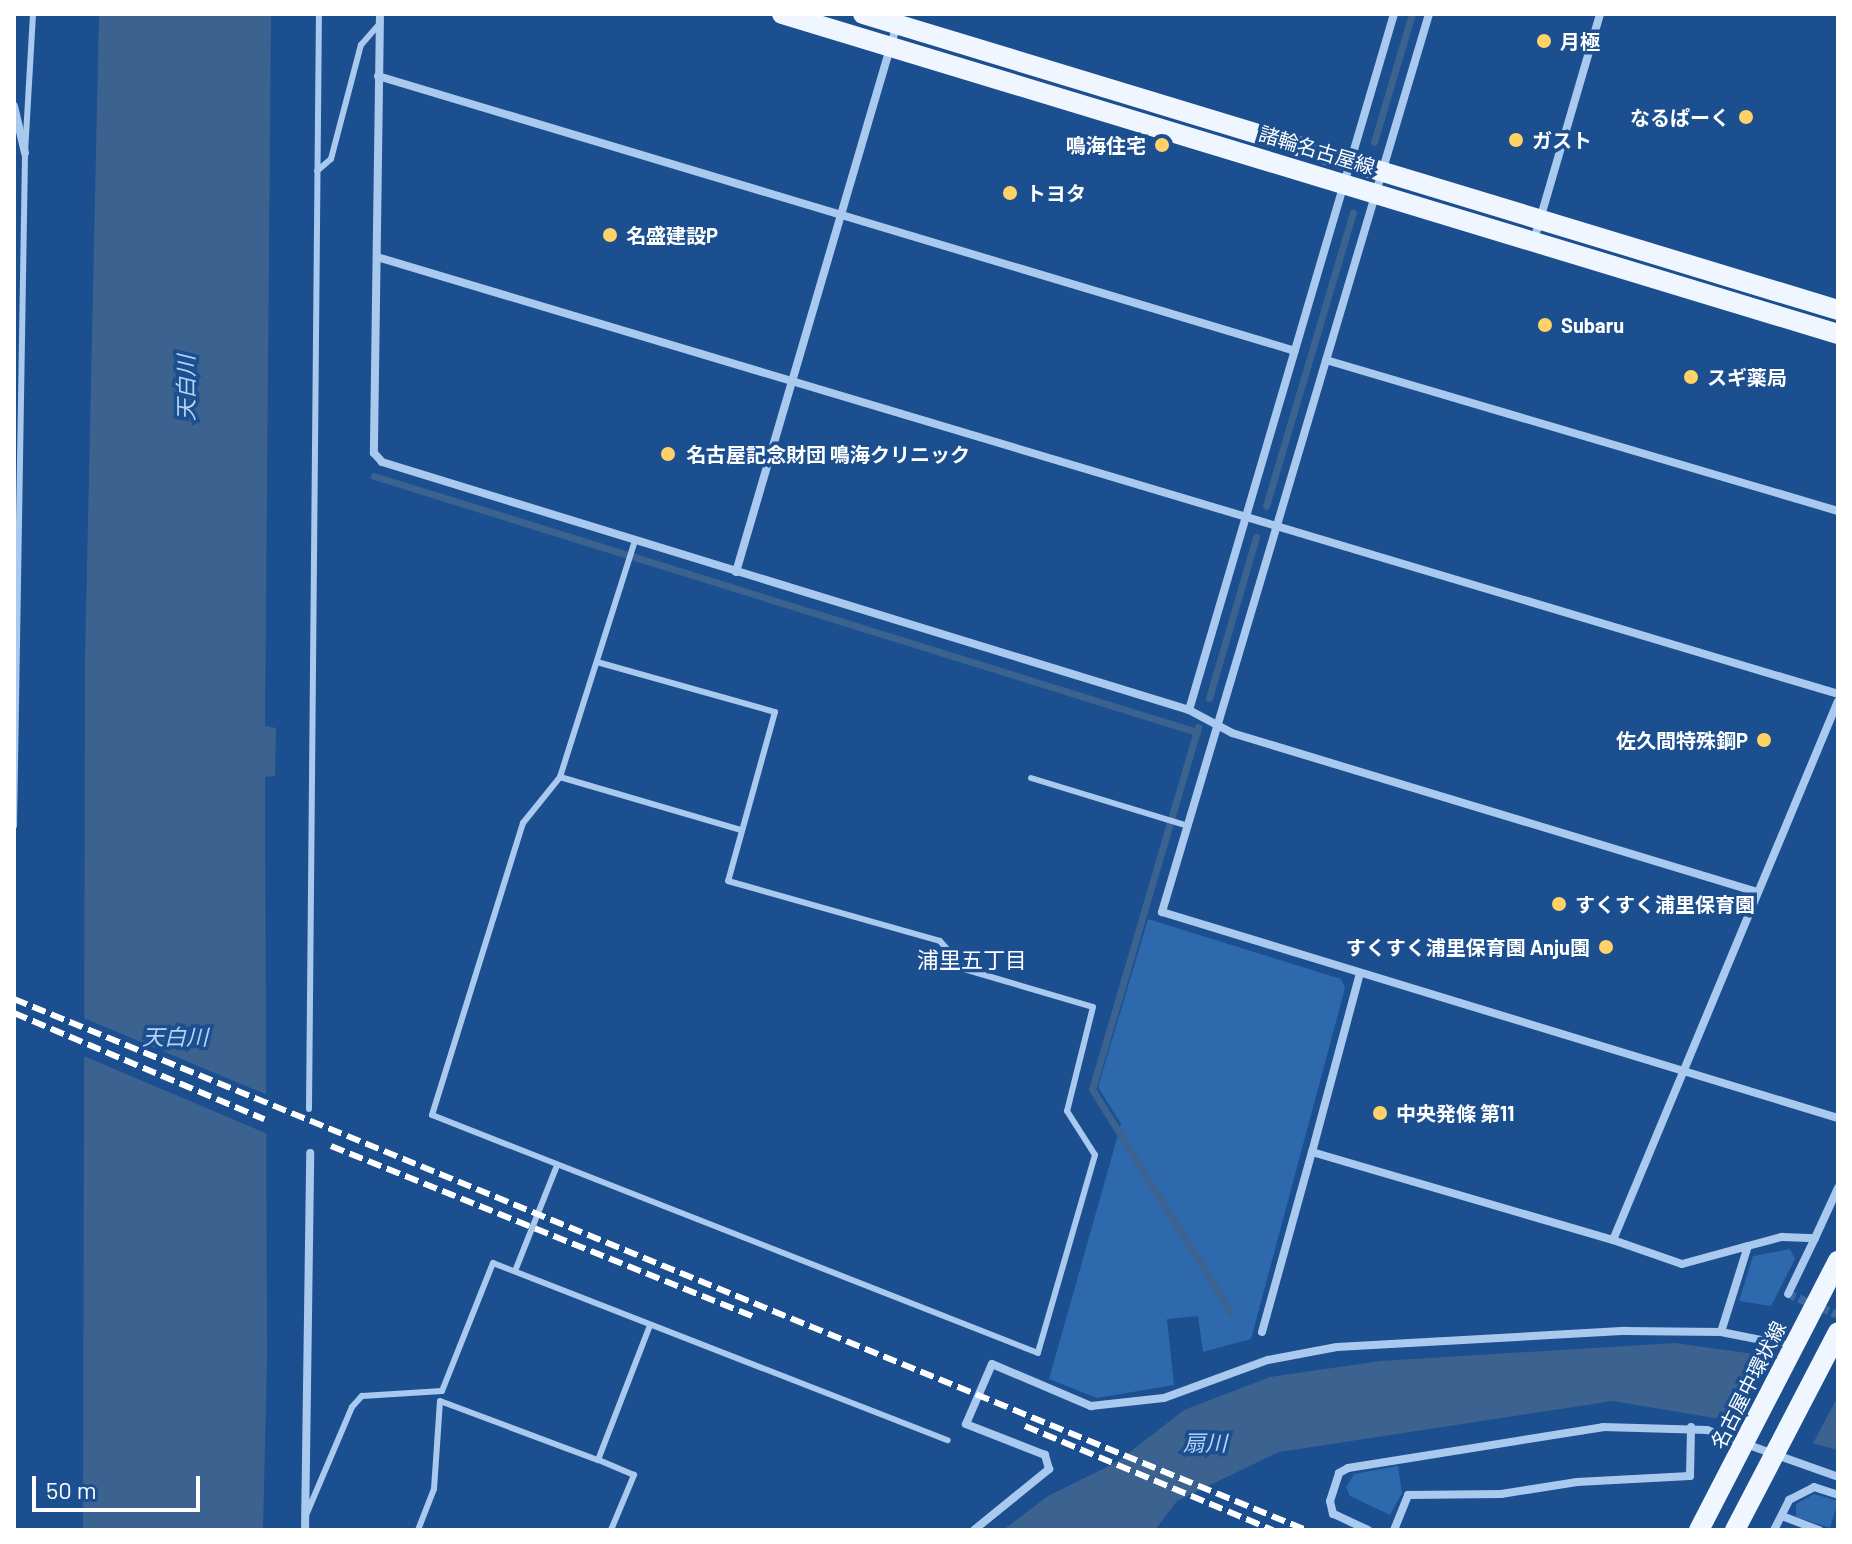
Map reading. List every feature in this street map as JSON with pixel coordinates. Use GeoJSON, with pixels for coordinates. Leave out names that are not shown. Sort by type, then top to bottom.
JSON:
{"type":"FeatureCollection","features":[{"type":"Feature","properties":{"kind":"main road","name":"諸輪名古屋線"},"geometry":{"type":"LineString","coordinates":[[782,14],[1347,174]]}},
{"type":"Feature","properties":{"kind":"main road","name":"諸輪名古屋線"},"geometry":{"type":"LineString","coordinates":[[863,14],[898,19],[1378,184],[1534,241],[1838,334]]}},
{"type":"Feature","properties":{"kind":"main road","name":"諸輪名古屋線"},"geometry":{"type":"LineString","coordinates":[[1378,184],[1540,219],[1838,310]]}},
{"type":"Feature","properties":{"kind":"main road","name":"名古屋中環状線"},"geometry":{"type":"LineString","coordinates":[[1699,1530],[1838,1261]]}},
{"type":"Feature","properties":{"kind":"main road"},"geometry":{"type":"LineString","coordinates":[[1735,1530],[1838,1332]]}},
{"type":"Feature","properties":{"kind":"street"},"geometry":{"type":"LineString","coordinates":[[1189,710],[1394,14]]}},
{"type":"Feature","properties":{"kind":"street"},"geometry":{"type":"LineString","coordinates":[[1429,14],[1162,912],[1838,1118]]}},
{"type":"Feature","properties":{"kind":"street"},"geometry":{"type":"LineString","coordinates":[[1534,241],[1600,14]]}},
{"type":"Feature","properties":{"kind":"street"},"geometry":{"type":"LineString","coordinates":[[380,18],[374,453],[382,462],[1189,710],[1219,723],[1232,733],[1757,892]]}},
{"type":"Feature","properties":{"kind":"street"},"geometry":{"type":"LineString","coordinates":[[736,572],[893,47],[898,19]]}},
{"type":"Feature","properties":{"kind":"street"},"geometry":{"type":"LineString","coordinates":[[378,76],[1295,351]]}},
{"type":"Feature","properties":{"kind":"street"},"geometry":{"type":"LineString","coordinates":[[14,106],[25,153]]}},
{"type":"Feature","properties":{"kind":"street"},"geometry":{"type":"LineString","coordinates":[[377,257],[1838,694]]}},
{"type":"Feature","properties":{"kind":"street"},"geometry":{"type":"LineString","coordinates":[[1326,360],[1838,511]]}},
{"type":"Feature","properties":{"kind":"street"},"geometry":{"type":"LineString","coordinates":[[1613,1240],[1838,701]]}},
{"type":"Feature","properties":{"kind":"street"},"geometry":{"type":"LineString","coordinates":[[1262,1332],[1360,973]]}},
{"type":"Feature","properties":{"kind":"street"},"geometry":{"type":"LineString","coordinates":[[1312,1152],[1613,1240],[1682,1264],[1782,1237],[1815,1238]]}},
{"type":"Feature","properties":{"kind":"street"},"geometry":{"type":"LineString","coordinates":[[305,1530],[310,1153]]}},
{"type":"Feature","properties":{"kind":"street"},"geometry":{"type":"LineString","coordinates":[[1788,1294],[1838,1188]]}},
{"type":"Feature","properties":{"kind":"street"},"geometry":{"type":"LineString","coordinates":[[1721,1332],[1748,1246]]}},
{"type":"Feature","properties":{"kind":"street"},"geometry":{"type":"LineString","coordinates":[[974,1530],[1049,1469],[1045,1455],[966,1424],[992,1364],[1091,1406],[1164,1398],[1268,1360],[1374,1344],[1626,1331],[1721,1332],[1792,1350]]}},
{"type":"Feature","properties":{"kind":"street"},"geometry":{"type":"LineString","coordinates":[[1368,1530],[1333,1514],[1330,1501],[1339,1473],[1348,1468],[1603,1427],[1691,1427],[1748,1439],[1779,1447],[1838,1477]]}},
{"type":"Feature","properties":{"kind":"street"},"geometry":{"type":"LineString","coordinates":[[1394,1530],[1408,1495],[1501,1494],[1577,1482],[1690,1476],[1691,1427]]}},
{"type":"Feature","properties":{"kind":"street"},"geometry":{"type":"LineString","coordinates":[[1774,1530],[1789,1500],[1814,1487],[1838,1495]]}},
{"type":"Feature","properties":{"kind":"street"},"geometry":{"type":"LineString","coordinates":[[1782,1516],[1819,1530]]}},
{"type":"Feature","properties":{"kind":"lane"},"geometry":{"type":"LineString","coordinates":[[14,826],[25,153],[33,14]]}},
{"type":"Feature","properties":{"kind":"lane"},"geometry":{"type":"LineString","coordinates":[[309,1109],[319,14]]}},
{"type":"Feature","properties":{"kind":"lane"},"geometry":{"type":"LineString","coordinates":[[317,171],[331,159],[361,45],[380,18]]}},
{"type":"Feature","properties":{"kind":"lane"},"geometry":{"type":"LineString","coordinates":[[597,662],[775,712],[728,881],[940,941],[964,969],[1093,1007],[1067,1111],[1095,1155],[1038,1353],[556,1168],[432,1115],[523,823],[560,777],[635,540]]}},
{"type":"Feature","properties":{"kind":"lane"},"geometry":{"type":"LineString","coordinates":[[560,777],[741,830]]}},
{"type":"Feature","properties":{"kind":"lane"},"geometry":{"type":"LineString","coordinates":[[1031,778],[1188,826]]}},
{"type":"Feature","properties":{"kind":"lane"},"geometry":{"type":"LineString","coordinates":[[515,1271],[556,1168]]}},
{"type":"Feature","properties":{"kind":"lane"},"geometry":{"type":"LineString","coordinates":[[418,1530],[434,1489],[442,1391],[493,1263],[948,1440]]}},
{"type":"Feature","properties":{"kind":"lane"},"geometry":{"type":"LineString","coordinates":[[598,1460],[650,1325]]}},
{"type":"Feature","properties":{"kind":"lane"},"geometry":{"type":"LineString","coordinates":[[305,1518],[352,1407],[362,1396],[442,1391]]}},
{"type":"Feature","properties":{"kind":"lane"},"geometry":{"type":"LineString","coordinates":[[440,1401],[634,1475],[611,1530]]}},
{"type":"Feature","properties":{"kind":"shaded area"},"geometry":{"type":"Polygon","coordinates":[[[1148,919],[1341,979],[1345,988],[1251,1339],[1203,1352],[1198,1316],[1167,1319],[1174,1385],[1097,1398],[1049,1379],[1121,1124],[1098,1087],[1148,919]]]}},
{"type":"Feature","properties":{"kind":"shaded area"},"geometry":{"type":"Polygon","coordinates":[[[1790,1249],[1795,1259],[1771,1306],[1739,1301],[1753,1256],[1790,1249]]]}},
{"type":"Feature","properties":{"kind":"shaded area"},"geometry":{"type":"Polygon","coordinates":[[[1398,1466],[1402,1493],[1390,1515],[1350,1496],[1346,1487],[1354,1474],[1398,1466]]]}},
{"type":"Feature","properties":{"kind":"shaded area"},"geometry":{"type":"Polygon","coordinates":[[[1814,1494],[1838,1501],[1830,1528],[1796,1517],[1796,1504],[1814,1494]]]}},
{"type":"Feature","properties":{"kind":"water","name":"天白川"},"geometry":{"type":"Polygon","coordinates":[[[99,14],[271,14],[265,726],[276,728],[275,776],[265,777],[267,1360],[263,1530],[83,1530],[85,660],[99,14]]]}},
{"type":"Feature","properties":{"kind":"water","name":"扇川"},"geometry":{"type":"Polygon","coordinates":[[[1675,1343],[1761,1355],[1838,1381],[1838,1450],[1726,1420],[1613,1401],[1279,1452],[1177,1501],[1155,1530],[1003,1530],[1048,1496],[1117,1462],[1184,1410],[1270,1377],[1381,1361],[1675,1343]]]}},
{"type":"Feature","properties":{"kind":"pier"},"geometry":{"type":"Polygon","coordinates":[[[79,1016],[270,1096],[270,1135],[79,1054],[79,1016]]]}},
{"type":"Feature","properties":{"kind":"pier"},"geometry":{"type":"Polygon","coordinates":[[[1763,1352],[1838,1377],[1838,1396],[1811,1447],[1726,1424],[1763,1352]]]}},
{"type":"Feature","properties":{"kind":"waterway"},"geometry":{"type":"LineString","coordinates":[[1374,142],[1412,14]]}},
{"type":"Feature","properties":{"kind":"waterway"},"geometry":{"type":"LineString","coordinates":[[1266,506],[1353,213]]}},
{"type":"Feature","properties":{"kind":"waterway"},"geometry":{"type":"LineString","coordinates":[[374,476],[1197,732]]}},
{"type":"Feature","properties":{"kind":"waterway"},"geometry":{"type":"LineString","coordinates":[[1209,698],[1256,537]]}},
{"type":"Feature","properties":{"kind":"waterway"},"geometry":{"type":"LineString","coordinates":[[1198,727],[1092,1089],[1231,1312]]}},
{"type":"Feature","properties":{"kind":"tunnel"},"geometry":{"type":"LineString","coordinates":[[1788,1294],[1838,1315]]}},
{"type":"Feature","properties":{"kind":"railway"},"geometry":{"type":"LineString","coordinates":[[14,999],[1306,1530]]}},
{"type":"Feature","properties":{"kind":"railway"},"geometry":{"type":"LineString","coordinates":[[14,1013],[264,1119]]}},
{"type":"Feature","properties":{"kind":"railway"},"geometry":{"type":"LineString","coordinates":[[331,1146],[754,1317]]}},
{"type":"Feature","properties":{"kind":"railway"},"geometry":{"type":"LineString","coordinates":[[1025,1426],[1273,1530]]}},
{"type":"Feature","properties":{"kind":"place","name":"月極"},"geometry":{"type":"Point","coordinates":[1544,41]}},
{"type":"Feature","properties":{"kind":"place","name":"なるぱーく"},"geometry":{"type":"Point","coordinates":[1746,117]}},
{"type":"Feature","properties":{"kind":"place","name":"ガスト"},"geometry":{"type":"Point","coordinates":[1516,140]}},
{"type":"Feature","properties":{"kind":"place","name":"鳴海住宅"},"geometry":{"type":"Point","coordinates":[1162,145]}},
{"type":"Feature","properties":{"kind":"place","name":"トヨタ"},"geometry":{"type":"Point","coordinates":[1010,193]}},
{"type":"Feature","properties":{"kind":"place","name":"名盛建設P"},"geometry":{"type":"Point","coordinates":[610,235]}},
{"type":"Feature","properties":{"kind":"place","name":"Subaru"},"geometry":{"type":"Point","coordinates":[1545,325]}},
{"type":"Feature","properties":{"kind":"place","name":"スギ薬局"},"geometry":{"type":"Point","coordinates":[1691,377]}},
{"type":"Feature","properties":{"kind":"place","name":"名古屋記念財団 鳴海クリニック"},"geometry":{"type":"Point","coordinates":[668,454]}},
{"type":"Feature","properties":{"kind":"place","name":"佐久間特殊鋼P"},"geometry":{"type":"Point","coordinates":[1764,740]}},
{"type":"Feature","properties":{"kind":"place","name":"すくすく浦里保育園"},"geometry":{"type":"Point","coordinates":[1559,904]}},
{"type":"Feature","properties":{"kind":"place","name":"すくすく浦里保育園 Anju園"},"geometry":{"type":"Point","coordinates":[1606,947]}},
{"type":"Feature","properties":{"kind":"place","name":"中央発條 第11"},"geometry":{"type":"Point","coordinates":[1380,1113]}},
{"type":"Feature","properties":{"kind":"district","name":"浦里五丁目"},"geometry":{"type":"Point","coordinates":[972,960]}}]}
